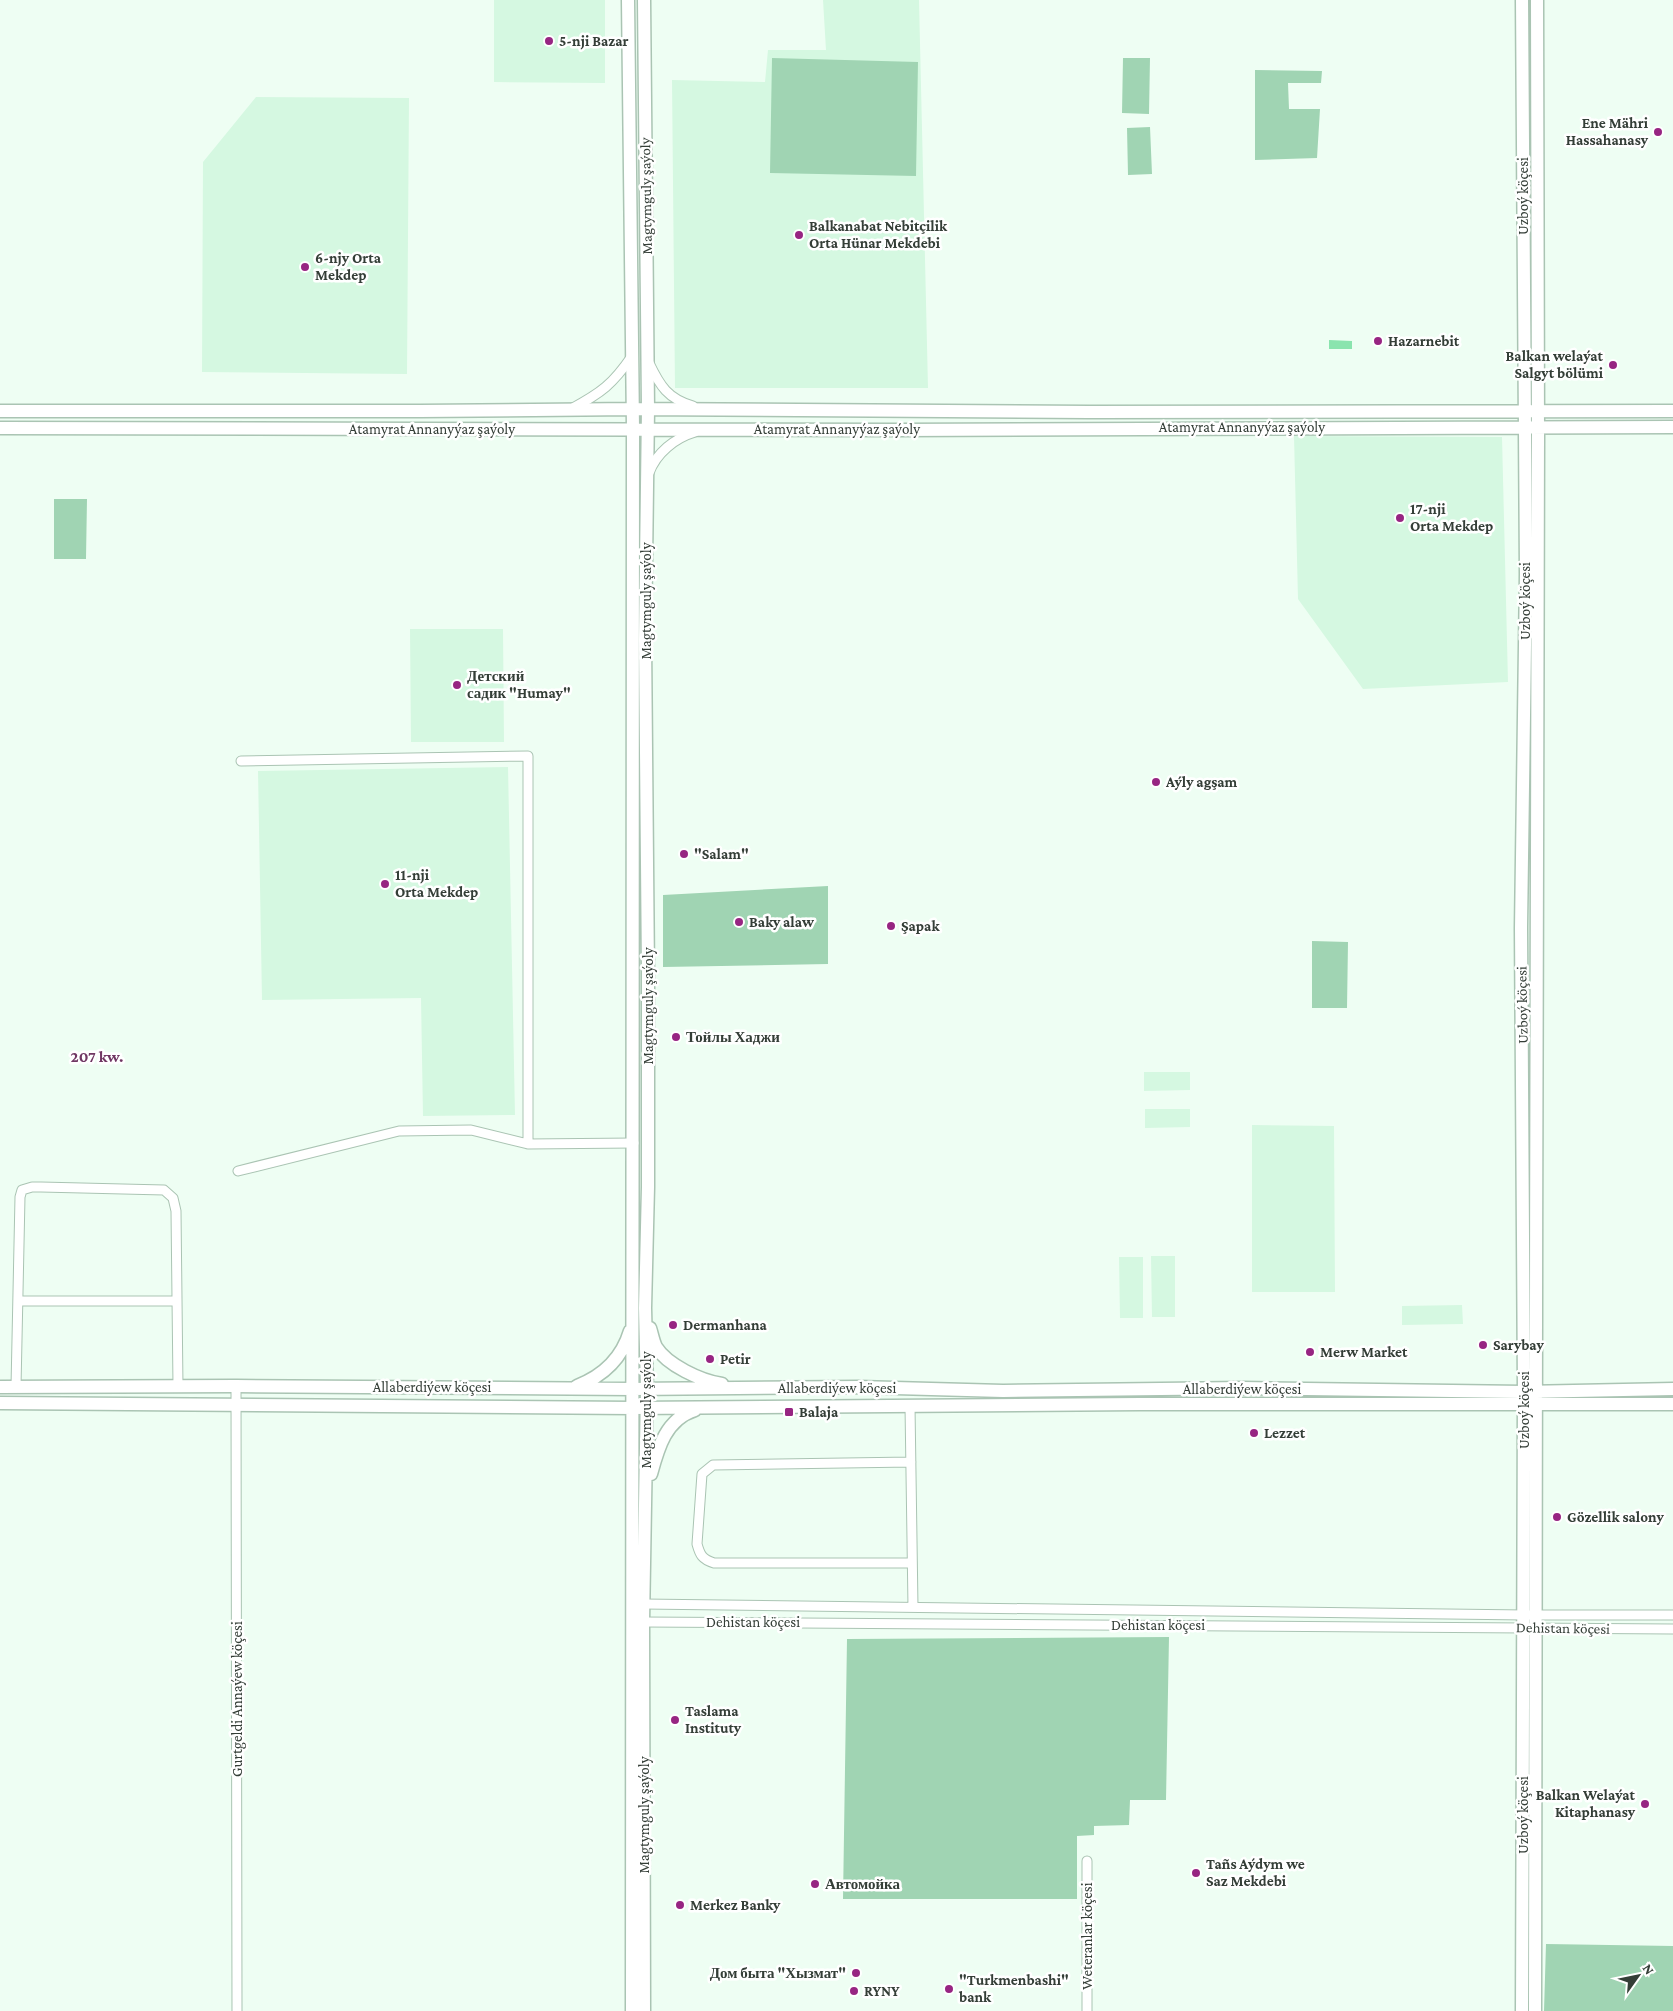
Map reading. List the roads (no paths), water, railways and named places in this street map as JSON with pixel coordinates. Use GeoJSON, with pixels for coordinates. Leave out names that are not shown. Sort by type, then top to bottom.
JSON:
{"type":"FeatureCollection","features":[{"type":"Feature","properties":{"kind":"street","name":"Magtymguly şaýoly"},"geometry":{"type":"LineString","coordinates":[[628,0],[633,409],[632,2011]]}},
{"type":"Feature","properties":{"kind":"street","name":"Magtymguly şaýoly"},"geometry":{"type":"LineString","coordinates":[[644,0],[648,360],[645,660],[648,1187],[645,1308],[647,1389],[646,1501],[643,1604],[644,2011]]}},
{"type":"Feature","properties":{"kind":"street","name":"Uzboý köçesi"},"geometry":{"type":"LineString","coordinates":[[1522,0],[1526,603],[1521,928],[1530,1398]]}},
{"type":"Feature","properties":{"kind":"street","name":"Uzboý köçesi"},"geometry":{"type":"LineString","coordinates":[[1522,2011],[1529,1621],[1538,426],[1537,0]]}},
{"type":"Feature","properties":{"kind":"street"},"geometry":{"type":"LineString","coordinates":[[571,409],[598,395],[613,382],[632,356]]}},
{"type":"Feature","properties":{"kind":"street"},"geometry":{"type":"LineString","coordinates":[[648,360],[658,381],[668,394],[680,402],[708,410]]}},
{"type":"Feature","properties":{"kind":"street","name":"Atamyrat Annanyýaz şaýoly"},"geometry":{"type":"LineString","coordinates":[[0,411],[633,409],[1673,411]]}},
{"type":"Feature","properties":{"kind":"street","name":"Atamyrat Annanyýaz şaýoly"},"geometry":{"type":"LineString","coordinates":[[0,428],[558,430],[633,428],[1673,427]]}},
{"type":"Feature","properties":{"kind":"street"},"geometry":{"type":"LineString","coordinates":[[647,478],[652,465],[662,452],[687,434],[704,429]]}},
{"type":"Feature","properties":{"kind":"street"},"geometry":{"type":"LineString","coordinates":[[241,761],[528,756],[528,1144]]}},
{"type":"Feature","properties":{"kind":"street"},"geometry":{"type":"LineString","coordinates":[[238,1171],[399,1131],[471,1130],[528,1144],[634,1143]]}},
{"type":"Feature","properties":{"kind":"street"},"geometry":{"type":"LineString","coordinates":[[16,1387],[20,1197],[22,1190],[32,1187],[164,1190],[173,1198],[176,1211],[178,1386]]}},
{"type":"Feature","properties":{"kind":"street"},"geometry":{"type":"LineString","coordinates":[[18,1301],[177,1301]]}},
{"type":"Feature","properties":{"kind":"street"},"geometry":{"type":"LineString","coordinates":[[645,1308],[655,1346],[666,1358],[688,1372],[714,1383],[757,1388]]}},
{"type":"Feature","properties":{"kind":"street"},"geometry":{"type":"LineString","coordinates":[[570,1388],[590,1381],[613,1363],[628,1337],[632,1324]]}},
{"type":"Feature","properties":{"kind":"street","name":"Allaberdiýew köçesi"},"geometry":{"type":"LineString","coordinates":[[0,1387],[236,1386],[647,1389],[859,1387],[1003,1391],[1243,1388],[1673,1404]]}},
{"type":"Feature","properties":{"kind":"street","name":"Gurtgeldi Annaýew köçesi"},"geometry":{"type":"LineString","coordinates":[[236,1386],[237,2011]]}},
{"type":"Feature","properties":{"kind":"street","name":"Allaberdiýew köçesi"},"geometry":{"type":"LineString","coordinates":[[0,1403],[633,1408],[910,1406],[1530,1398],[1673,1389]]}},
{"type":"Feature","properties":{"kind":"street"},"geometry":{"type":"LineString","coordinates":[[910,1406],[913,1607]]}},
{"type":"Feature","properties":{"kind":"street"},"geometry":{"type":"LineString","coordinates":[[646,1501],[648,1483],[663,1437],[683,1414],[704,1407]]}},
{"type":"Feature","properties":{"kind":"street"},"geometry":{"type":"LineString","coordinates":[[911,1462],[712,1465],[702,1474],[697,1544],[700,1555],[706,1561],[714,1563],[912,1563]]}},
{"type":"Feature","properties":{"kind":"street","name":"Dehistan köçesi"},"geometry":{"type":"LineString","coordinates":[[643,1604],[913,1607],[1529,1621],[1673,1629]]}},
{"type":"Feature","properties":{"kind":"street","name":"Dehistan köçesi"},"geometry":{"type":"LineString","coordinates":[[643,1622],[1529,1621],[1673,1616]]}},
{"type":"Feature","properties":{"kind":"street","name":"Uzboý köçesi"},"geometry":{"type":"LineString","coordinates":[[1529,1621],[1535,2011]]}},
{"type":"Feature","properties":{"kind":"street","name":"Weteranlar köçesi"},"geometry":{"type":"LineString","coordinates":[[1087,1861],[1087,2011]]}},
{"type":"Feature","properties":{"kind":"place","name":"5-nji Bazar"},"geometry":{"type":"Point","coordinates":[549,41]}},
{"type":"Feature","properties":{"kind":"place","name":"Ene Mähri Hassahanasy"},"geometry":{"type":"Point","coordinates":[1658,132]}},
{"type":"Feature","properties":{"kind":"place","name":"Balkanabat Nebitçilik Orta Hünar Mekdebi"},"geometry":{"type":"Point","coordinates":[799,235]}},
{"type":"Feature","properties":{"kind":"place","name":"6-njy Orta Mekdep"},"geometry":{"type":"Point","coordinates":[305,267]}},
{"type":"Feature","properties":{"kind":"place","name":"Hazarnebit"},"geometry":{"type":"Point","coordinates":[1378,341]}},
{"type":"Feature","properties":{"kind":"place","name":"Balkan welaýat Salgyt bölümi"},"geometry":{"type":"Point","coordinates":[1613,365]}},
{"type":"Feature","properties":{"kind":"place","name":"17-nji Orta Mekdep"},"geometry":{"type":"Point","coordinates":[1400,518]}},
{"type":"Feature","properties":{"kind":"place","name":"Детский садик \"Humay\""},"geometry":{"type":"Point","coordinates":[457,685]}},
{"type":"Feature","properties":{"kind":"place","name":"Aýly agşam"},"geometry":{"type":"Point","coordinates":[1156,782]}},
{"type":"Feature","properties":{"kind":"place","name":"\"Salam\""},"geometry":{"type":"Point","coordinates":[684,854]}},
{"type":"Feature","properties":{"kind":"place","name":"11-nji Orta Mekdep"},"geometry":{"type":"Point","coordinates":[385,884]}},
{"type":"Feature","properties":{"kind":"place","name":"Baky alaw"},"geometry":{"type":"Point","coordinates":[739,922]}},
{"type":"Feature","properties":{"kind":"place","name":"Şapak"},"geometry":{"type":"Point","coordinates":[891,926]}},
{"type":"Feature","properties":{"kind":"place","name":"Тойлы Хаджи"},"geometry":{"type":"Point","coordinates":[676,1037]}},
{"type":"Feature","properties":{"kind":"place","name":"Dermanhana"},"geometry":{"type":"Point","coordinates":[673,1325]}},
{"type":"Feature","properties":{"kind":"place","name":"Sarybay"},"geometry":{"type":"Point","coordinates":[1483,1345]}},
{"type":"Feature","properties":{"kind":"place","name":"Merw Market"},"geometry":{"type":"Point","coordinates":[1310,1352]}},
{"type":"Feature","properties":{"kind":"place","name":"Petir"},"geometry":{"type":"Point","coordinates":[710,1359]}},
{"type":"Feature","properties":{"kind":"place","name":"Balaja"},"geometry":{"type":"Point","coordinates":[789,1412]}},
{"type":"Feature","properties":{"kind":"place","name":"Lezzet"},"geometry":{"type":"Point","coordinates":[1254,1433]}},
{"type":"Feature","properties":{"kind":"place","name":"Gözellik salony"},"geometry":{"type":"Point","coordinates":[1557,1517]}},
{"type":"Feature","properties":{"kind":"place","name":"Taslama Instituty"},"geometry":{"type":"Point","coordinates":[675,1720]}},
{"type":"Feature","properties":{"kind":"place","name":"Balkan Welaýat Kitaphanasy"},"geometry":{"type":"Point","coordinates":[1645,1804]}},
{"type":"Feature","properties":{"kind":"place","name":"Tañs Aýdym we Saz Mekdebi"},"geometry":{"type":"Point","coordinates":[1196,1873]}},
{"type":"Feature","properties":{"kind":"place","name":"Автомойка"},"geometry":{"type":"Point","coordinates":[815,1884]}},
{"type":"Feature","properties":{"kind":"place","name":"Merkez Banky"},"geometry":{"type":"Point","coordinates":[680,1905]}},
{"type":"Feature","properties":{"kind":"place","name":"Дом быта \"Хызмат\""},"geometry":{"type":"Point","coordinates":[856,1973]}},
{"type":"Feature","properties":{"kind":"place","name":"\"Turkmenbashi\" bank"},"geometry":{"type":"Point","coordinates":[949,1989]}},
{"type":"Feature","properties":{"kind":"place","name":"RYNY"},"geometry":{"type":"Point","coordinates":[854,1991]}},
{"type":"Feature","properties":{"kind":"district","name":"207 kw."},"geometry":{"type":"Point","coordinates":[97,1056]}}]}
